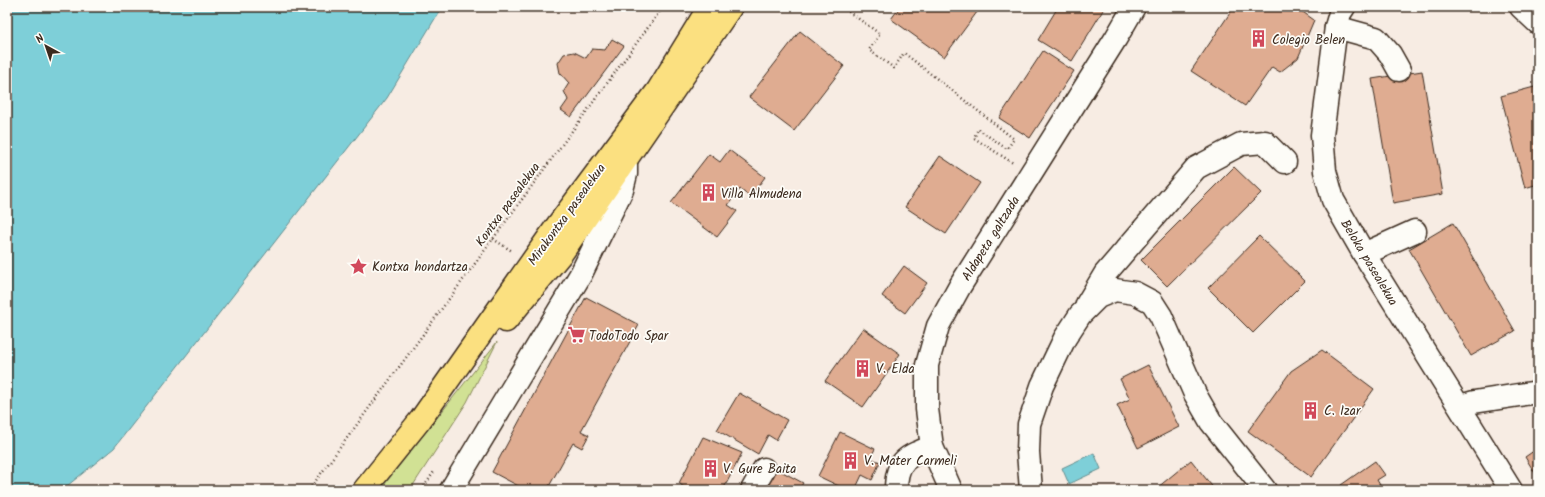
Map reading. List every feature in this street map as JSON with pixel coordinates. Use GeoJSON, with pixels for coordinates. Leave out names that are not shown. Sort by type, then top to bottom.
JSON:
{"type":"FeatureCollection","features":[{"type":"Feature","properties":{"kind":"main road","name":"Mirakontxa pasealekua"},"geometry":{"type":"LineString","coordinates":[[421,419],[530,264],[658,90],[709,7]]}},
{"type":"Feature","properties":{"kind":"main road","name":"Mirakontxa pasealekua"},"geometry":{"type":"LineString","coordinates":[[364,490],[421,419],[564,257],[626,161],[732,7]]}},
{"type":"Feature","properties":{"kind":"street","name":"Aldapeta galtzada"},"geometry":{"type":"LineString","coordinates":[[951,490],[932,447],[927,409],[927,365],[938,326],[960,286],[1134,7]]}},
{"type":"Feature","properties":{"kind":"street","name":"Beloka pasealekua"},"geometry":{"type":"LineString","coordinates":[[1344,7],[1340,13],[1336,27],[1322,135],[1325,171],[1333,200],[1364,254],[1511,490]]}},
{"type":"Feature","properties":{"kind":"street"},"geometry":{"type":"LineString","coordinates":[[1521,7],[1538,23]]}},
{"type":"Feature","properties":{"kind":"street"},"geometry":{"type":"LineString","coordinates":[[1336,27],[1376,38],[1390,54],[1399,70]]}},
{"type":"Feature","properties":{"kind":"street"},"geometry":{"type":"LineString","coordinates":[[1031,490],[1028,452],[1029,424],[1042,386],[1065,338],[1105,274],[1196,168],[1241,144],[1265,142],[1284,162]]}},
{"type":"Feature","properties":{"kind":"street","name":"Mirakontxa pasealekua"},"geometry":{"type":"LineString","coordinates":[[451,490],[581,274],[622,190],[626,174],[626,161]]}},
{"type":"Feature","properties":{"kind":"street"},"geometry":{"type":"LineString","coordinates":[[563,302],[568,274],[560,240],[589,198],[591,180]]}},
{"type":"Feature","properties":{"kind":"street"},"geometry":{"type":"LineString","coordinates":[[1364,254],[1415,231]]}},
{"type":"Feature","properties":{"kind":"street"},"geometry":{"type":"LineString","coordinates":[[564,257],[571,265],[576,265],[588,259]]}},
{"type":"Feature","properties":{"kind":"street"},"geometry":{"type":"LineString","coordinates":[[1080,315],[1098,296],[1115,290],[1135,292],[1152,302],[1161,316],[1195,394],[1211,422],[1265,490]]}},
{"type":"Feature","properties":{"kind":"street"},"geometry":{"type":"LineString","coordinates":[[1460,406],[1474,402],[1538,392]]}},
{"type":"Feature","properties":{"kind":"street"},"geometry":{"type":"LineString","coordinates":[[896,490],[896,479],[903,462],[915,453],[932,447]]}},
{"type":"Feature","properties":{"kind":"street"},"geometry":{"type":"LineString","coordinates":[[752,490],[764,469]]}},
{"type":"Feature","properties":{"kind":"path","name":"Kontxa pasealekua"},"geometry":{"type":"LineString","coordinates":[[309,490],[663,7]]}},
{"type":"Feature","properties":{"kind":"path"},"geometry":{"type":"LineString","coordinates":[[842,7],[880,34],[869,50],[894,68],[904,53],[1014,139],[1007,149],[978,129],[974,138],[1030,174]]}},
{"type":"Feature","properties":{"kind":"path"},"geometry":{"type":"LineString","coordinates":[[494,239],[530,264]]}},
{"type":"Feature","properties":{"kind":"path"},"geometry":{"type":"LineString","coordinates":[[422,490],[439,464]]}},
{"type":"Feature","properties":{"kind":"green space"},"geometry":{"type":"Polygon","coordinates":[[[497,342],[467,402],[410,490],[380,490],[497,342]]]}},
{"type":"Feature","properties":{"kind":"water"},"geometry":{"type":"Polygon","coordinates":[[[7,7],[442,7],[387,98],[114,448],[62,490],[7,490],[7,7]]]}},
{"type":"Feature","properties":{"kind":"water"},"geometry":{"type":"Polygon","coordinates":[[[1094,453],[1101,469],[1069,484],[1062,468],[1094,453]]]}},
{"type":"Feature","properties":{"kind":"building"},"geometry":{"type":"Polygon","coordinates":[[[900,7],[980,8],[944,57],[891,19],[900,7]]]}},
{"type":"Feature","properties":{"kind":"building"},"geometry":{"type":"Polygon","coordinates":[[[1058,7],[1105,7],[1072,61],[1038,40],[1058,7]]]}},
{"type":"Feature","properties":{"kind":"building","name":"Colegio Belen"},"geometry":{"type":"Polygon","coordinates":[[[1234,7],[1302,7],[1300,10],[1314,20],[1298,58],[1280,72],[1272,67],[1245,106],[1191,71],[1234,7]]]}},
{"type":"Feature","properties":{"kind":"building"},"geometry":{"type":"Polygon","coordinates":[[[800,31],[844,66],[794,131],[749,97],[800,31]]]}},
{"type":"Feature","properties":{"kind":"building"},"geometry":{"type":"Polygon","coordinates":[[[612,39],[624,46],[571,117],[561,110],[568,100],[564,91],[569,83],[560,73],[558,63],[564,54],[574,52],[586,58],[592,49],[605,50],[612,39]]]}},
{"type":"Feature","properties":{"kind":"building"},"geometry":{"type":"Polygon","coordinates":[[[1043,51],[1074,71],[1030,138],[999,118],[1043,51]]]}},
{"type":"Feature","properties":{"kind":"building"},"geometry":{"type":"Polygon","coordinates":[[[1422,71],[1443,194],[1393,203],[1372,79],[1422,71]]]}},
{"type":"Feature","properties":{"kind":"building"},"geometry":{"type":"Polygon","coordinates":[[[1538,86],[1538,184],[1525,188],[1501,96],[1538,86]]]}},
{"type":"Feature","properties":{"kind":"building","name":"Villa Almudena"},"geometry":{"type":"Polygon","coordinates":[[[729,150],[765,177],[750,197],[740,189],[728,205],[737,211],[717,237],[671,203],[709,154],[720,162],[729,150]]]}},
{"type":"Feature","properties":{"kind":"building"},"geometry":{"type":"Polygon","coordinates":[[[940,156],[980,183],[946,234],[905,207],[940,156]]]}},
{"type":"Feature","properties":{"kind":"building"},"geometry":{"type":"Polygon","coordinates":[[[1234,167],[1261,193],[1167,286],[1141,260],[1234,167]]]}},
{"type":"Feature","properties":{"kind":"building"},"geometry":{"type":"Polygon","coordinates":[[[1453,223],[1515,331],[1471,356],[1409,249],[1453,223]]]}},
{"type":"Feature","properties":{"kind":"building"},"geometry":{"type":"Polygon","coordinates":[[[1259,236],[1305,281],[1253,333],[1208,288],[1259,236]]]}},
{"type":"Feature","properties":{"kind":"building"},"geometry":{"type":"Polygon","coordinates":[[[904,266],[927,283],[905,313],[882,296],[904,266]]]}},
{"type":"Feature","properties":{"kind":"building"},"geometry":{"type":"Polygon","coordinates":[[[586,297],[639,325],[581,431],[589,435],[582,448],[573,443],[547,490],[526,490],[492,472],[586,297]]]}},
{"type":"Feature","properties":{"kind":"building","name":"V. Elda"},"geometry":{"type":"Polygon","coordinates":[[[863,328],[900,354],[863,407],[825,381],[863,328]]]}},
{"type":"Feature","properties":{"kind":"building","name":"C. Izar"},"geometry":{"type":"Polygon","coordinates":[[[1322,350],[1374,389],[1311,477],[1248,431],[1291,371],[1322,350]]]}},
{"type":"Feature","properties":{"kind":"building"},"geometry":{"type":"Polygon","coordinates":[[[1148,365],[1179,427],[1138,448],[1117,405],[1130,399],[1120,379],[1148,365]]]}},
{"type":"Feature","properties":{"kind":"building"},"geometry":{"type":"Polygon","coordinates":[[[739,393],[787,420],[776,440],[768,435],[758,454],[717,430],[739,393]]]}},
{"type":"Feature","properties":{"kind":"building","name":"V. Mater Carmeli"},"geometry":{"type":"Polygon","coordinates":[[[840,432],[875,449],[870,458],[880,462],[872,480],[862,475],[855,490],[847,490],[818,476],[840,432]]]}},
{"type":"Feature","properties":{"kind":"building","name":"V. Gure Baita"},"geometry":{"type":"Polygon","coordinates":[[[703,437],[742,453],[723,490],[687,490],[679,483],[703,437]]]}},
{"type":"Feature","properties":{"kind":"building"},"geometry":{"type":"Polygon","coordinates":[[[1538,448],[1538,478],[1525,457],[1538,448]]]}},
{"type":"Feature","properties":{"kind":"building"},"geometry":{"type":"Polygon","coordinates":[[[1191,460],[1215,490],[1159,490],[1157,488],[1191,460]]]}},
{"type":"Feature","properties":{"kind":"building"},"geometry":{"type":"Polygon","coordinates":[[[1375,461],[1385,475],[1377,480],[1383,490],[1344,490],[1341,485],[1375,461]]]}},
{"type":"Feature","properties":{"kind":"building"},"geometry":{"type":"Polygon","coordinates":[[[777,469],[803,483],[799,490],[764,490],[777,469]]]}},
{"type":"Feature","properties":{"kind":"place","name":"Colegio Belen"},"geometry":{"type":"Point","coordinates":[1259,39]}},
{"type":"Feature","properties":{"kind":"place","name":"Villa Almudena"},"geometry":{"type":"Point","coordinates":[708,193]}},
{"type":"Feature","properties":{"kind":"place","name":"Kontxa hondartza"},"geometry":{"type":"Point","coordinates":[359,266]}},
{"type":"Feature","properties":{"kind":"place","name":"TodoTodo Spar"},"geometry":{"type":"Point","coordinates":[576,335]}},
{"type":"Feature","properties":{"kind":"place","name":"V. Elda"},"geometry":{"type":"Point","coordinates":[863,368]}},
{"type":"Feature","properties":{"kind":"place","name":"C. Izar"},"geometry":{"type":"Point","coordinates":[1311,410]}},
{"type":"Feature","properties":{"kind":"place","name":"V. Mater Carmeli"},"geometry":{"type":"Point","coordinates":[851,460]}},
{"type":"Feature","properties":{"kind":"place","name":"V. Gure Baita"},"geometry":{"type":"Point","coordinates":[710,468]}}]}
